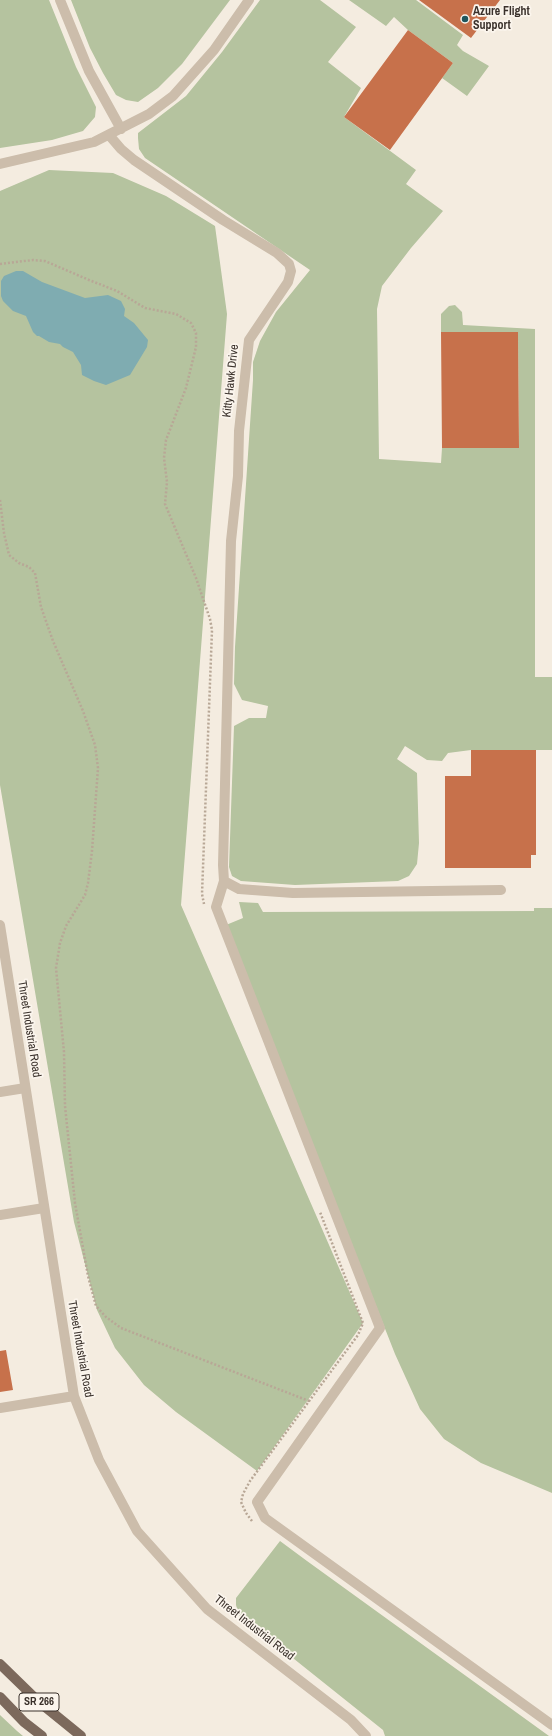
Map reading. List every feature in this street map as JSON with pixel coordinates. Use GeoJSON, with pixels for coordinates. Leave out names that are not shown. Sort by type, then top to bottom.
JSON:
{"type":"FeatureCollection","features":[{"type":"Feature","properties":{"kind":"main road","name":"SR 266"},"geometry":{"type":"LineString","coordinates":[[0,1664],[38,1701],[81,1736]]}},
{"type":"Feature","properties":{"kind":"main road","name":"SR 266"},"geometry":{"type":"LineString","coordinates":[[0,1697],[24,1722],[42,1736]]}},
{"type":"Feature","properties":{"kind":"street"},"geometry":{"type":"LineString","coordinates":[[60,0],[89,71],[121,129]]}},
{"type":"Feature","properties":{"kind":"street"},"geometry":{"type":"LineString","coordinates":[[0,164],[94,142],[149,114],[173,96],[214,50],[248,0]]}},
{"type":"Feature","properties":{"kind":"street","name":"Kitty Hawk Drive"},"geometry":{"type":"LineString","coordinates":[[109,135],[121,149],[134,160],[223,220],[277,253],[289,264],[291,271],[285,287],[249,340],[239,431],[238,476],[231,541],[223,857],[224,881]]}},
{"type":"Feature","properties":{"kind":"street"},"geometry":{"type":"LineString","coordinates":[[501,890],[293,893],[239,889],[224,881],[216,907],[380,1328],[257,1502],[265,1518],[552,1725]]}},
{"type":"Feature","properties":{"kind":"street","name":"Threet Industrial Road"},"geometry":{"type":"LineString","coordinates":[[0,925],[74,1396],[98,1460],[137,1532],[207,1609],[351,1720],[366,1736]]}},
{"type":"Feature","properties":{"kind":"street"},"geometry":{"type":"LineString","coordinates":[[0,1092],[26,1088]]}},
{"type":"Feature","properties":{"kind":"street"},"geometry":{"type":"LineString","coordinates":[[0,1214],[44,1208]]}},
{"type":"Feature","properties":{"kind":"street"},"geometry":{"type":"LineString","coordinates":[[0,1408],[74,1396]]}},
{"type":"Feature","properties":{"kind":"path"},"geometry":{"type":"LineString","coordinates":[[0,500],[4,533],[9,555],[19,563],[29,567],[35,573],[41,607],[53,640],[83,711],[95,745],[98,768],[88,884],[85,895],[66,926],[60,943],[56,968],[64,1052],[65,1106],[75,1203],[88,1276],[96,1306],[106,1317],[121,1328],[309,1401]]}},
{"type":"Feature","properties":{"kind":"green space"},"geometry":{"type":"Polygon","coordinates":[[[0,0],[49,0],[76,67],[96,107],[95,117],[83,131],[52,140],[0,148],[0,0]]]}},
{"type":"Feature","properties":{"kind":"green space"},"geometry":{"type":"Polygon","coordinates":[[[71,0],[230,0],[182,64],[158,88],[138,102],[126,100],[116,95],[90,48],[71,0]]]}},
{"type":"Feature","properties":{"kind":"green space"},"geometry":{"type":"Polygon","coordinates":[[[260,0],[320,0],[356,27],[328,62],[361,88],[344,117],[416,170],[406,184],[443,211],[411,248],[382,286],[377,309],[379,459],[441,463],[442,448],[519,447],[518,332],[441,332],[441,314],[449,306],[455,305],[462,312],[463,325],[535,329],[535,677],[552,677],[552,750],[471,750],[448,753],[442,761],[427,760],[405,746],[397,759],[417,773],[419,843],[417,864],[409,876],[398,881],[295,885],[241,881],[232,876],[229,867],[234,726],[249,718],[266,718],[268,706],[242,700],[234,684],[253,362],[260,341],[276,312],[310,270],[145,158],[139,149],[138,133],[186,96],[222,52],[260,0]]]}},
{"type":"Feature","properties":{"kind":"green space"},"geometry":{"type":"Polygon","coordinates":[[[349,0],[416,0],[463,35],[457,45],[463,51],[489,66],[467,96],[442,78],[453,63],[408,30],[394,17],[386,26],[349,0]]]}},
{"type":"Feature","properties":{"kind":"green space"},"geometry":{"type":"Polygon","coordinates":[[[49,170],[113,173],[166,196],[215,226],[227,314],[181,905],[363,1323],[257,1471],[176,1412],[144,1385],[115,1348],[97,1310],[74,1222],[0,785],[0,191],[49,170]]]}},
{"type":"Feature","properties":{"kind":"green space"},"geometry":{"type":"Polygon","coordinates":[[[239,902],[258,903],[263,912],[534,911],[534,908],[552,908],[552,1493],[481,1463],[444,1439],[420,1409],[395,1354],[226,925],[243,918],[239,902]]]}},
{"type":"Feature","properties":{"kind":"green space"},"geometry":{"type":"Polygon","coordinates":[[[280,1541],[549,1736],[385,1736],[383,1730],[239,1615],[236,1605],[236,1598],[280,1541]]]}},
{"type":"Feature","properties":{"kind":"green space"},"geometry":{"type":"Polygon","coordinates":[[[0,1715],[17,1731],[23,1736],[0,1736],[0,1715]]]}},
{"type":"Feature","properties":{"kind":"water"},"geometry":{"type":"Polygon","coordinates":[[[16,271],[23,271],[42,282],[85,298],[108,295],[121,301],[125,309],[124,316],[134,323],[148,340],[147,347],[130,375],[106,385],[94,381],[82,375],[81,365],[73,352],[60,344],[49,342],[37,336],[33,332],[26,316],[13,311],[3,301],[1,296],[1,281],[4,276],[16,271]]]}},
{"type":"Feature","properties":{"kind":"building","name":"Azure Flight Support"},"geometry":{"type":"Polygon","coordinates":[[[419,0],[500,0],[471,38],[419,0]]]}},
{"type":"Feature","properties":{"kind":"building"},"geometry":{"type":"Polygon","coordinates":[[[408,30],[453,63],[390,150],[344,117],[408,30]]]}},
{"type":"Feature","properties":{"kind":"building"},"geometry":{"type":"Polygon","coordinates":[[[441,332],[518,332],[519,448],[442,448],[441,332]]]}},
{"type":"Feature","properties":{"kind":"building"},"geometry":{"type":"Polygon","coordinates":[[[471,750],[536,750],[536,855],[531,855],[531,868],[445,868],[445,776],[471,776],[471,750]]]}},
{"type":"Feature","properties":{"kind":"building"},"geometry":{"type":"Polygon","coordinates":[[[6,1350],[13,1390],[0,1392],[0,1351],[6,1350]]]}},
{"type":"Feature","properties":{"kind":"place","name":"Azure Flight Support"},"geometry":{"type":"Point","coordinates":[465,19]}}]}
